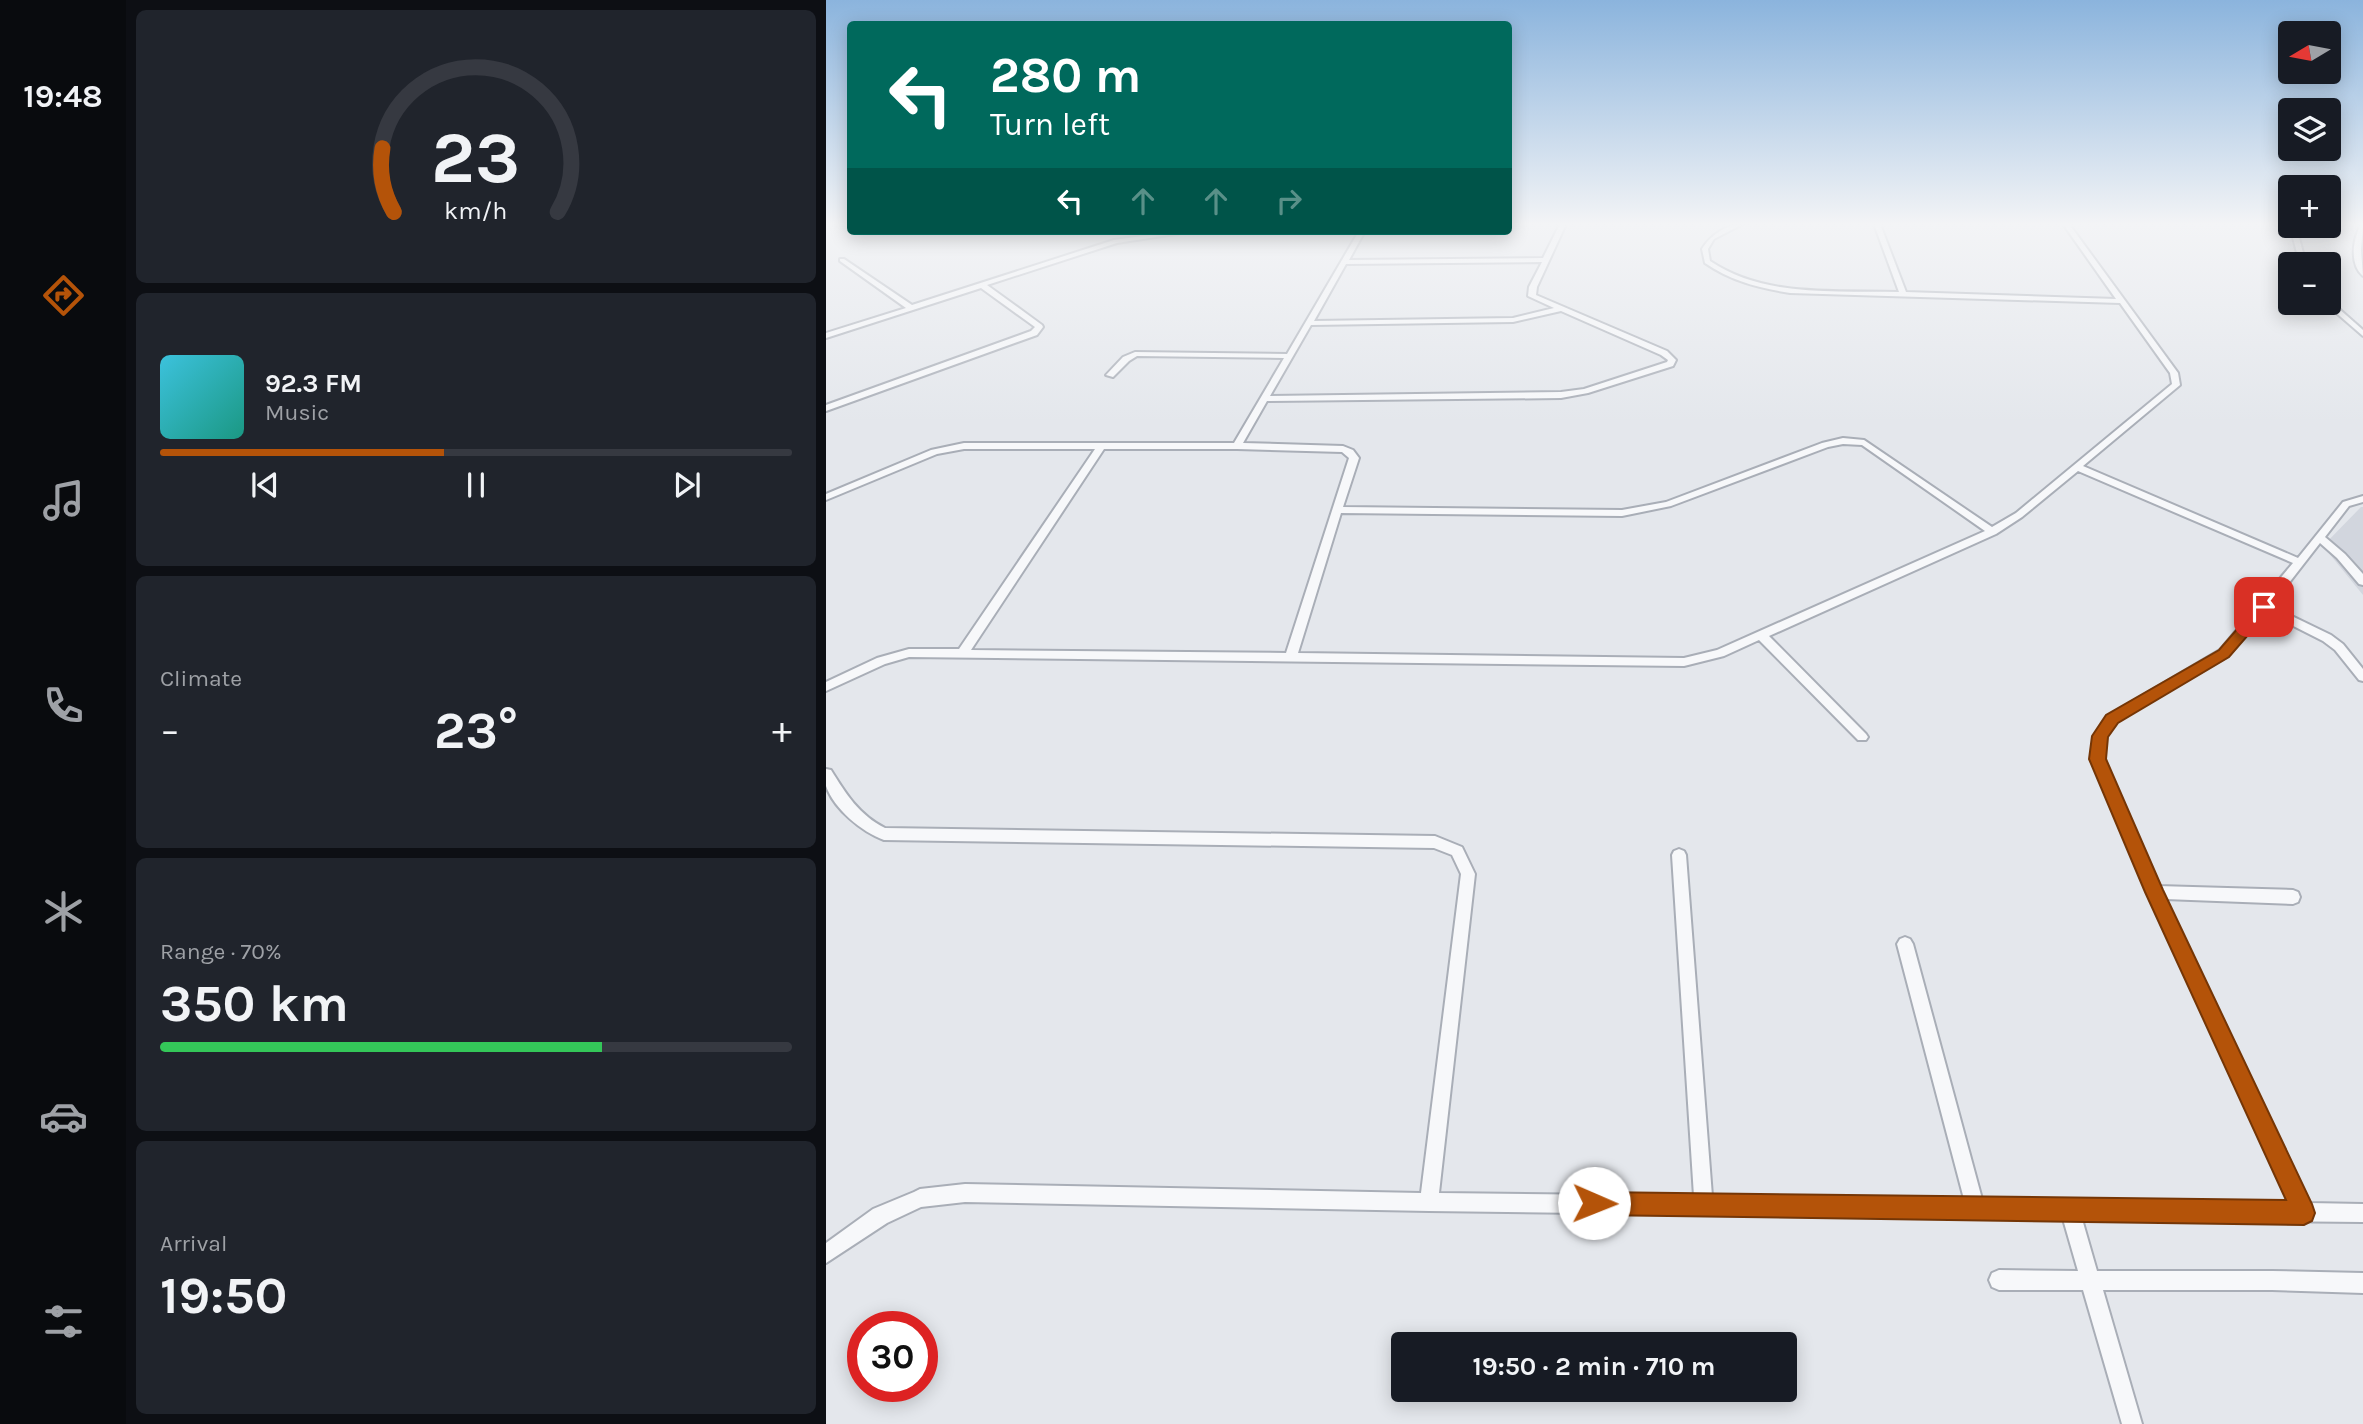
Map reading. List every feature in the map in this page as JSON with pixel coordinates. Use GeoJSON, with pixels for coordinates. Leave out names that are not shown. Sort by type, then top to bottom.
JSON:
{"type":"FeatureCollection","features":[{"type":"Feature","properties":{"kind":"street"},"geometry":{"type":"LineString","coordinates":[[886,290],[911,308]]}},
{"type":"Feature","properties":{"kind":"street"},"geometry":{"type":"LineString","coordinates":[[826,336],[965,290]]}},
{"type":"Feature","properties":{"kind":"street"},"geometry":{"type":"LineString","coordinates":[[826,408],[1034,333],[1039,327],[989,290]]}},
{"type":"Feature","properties":{"kind":"street"},"geometry":{"type":"LineString","coordinates":[[1237,446],[1328,290]]}},
{"type":"Feature","properties":{"kind":"street"},"geometry":{"type":"LineString","coordinates":[[1263,399],[1561,395],[1585,391],[1671,364],[1672,360],[1664,353],[1532,296],[1533,290]]}},
{"type":"Feature","properties":{"kind":"street"},"geometry":{"type":"LineString","coordinates":[[1787,290],[2122,301]]}},
{"type":"Feature","properties":{"kind":"street"},"geometry":{"type":"LineString","coordinates":[[826,687],[881,661],[909,653],[1684,662],[1700,660],[1762,636],[1992,532],[2019,515],[2176,385],[2174,373],[2114,290]]}},
{"type":"Feature","properties":{"kind":"street"},"geometry":{"type":"LineString","coordinates":[[1309,323],[1513,320],[1560,309]]}},
{"type":"Feature","properties":{"kind":"street"},"geometry":{"type":"LineString","coordinates":[[2341,313],[2363,334]]}},
{"type":"Feature","properties":{"kind":"street"},"geometry":{"type":"LineString","coordinates":[[1110,375],[1126,359],[1135,355],[1289,356]]}},
{"type":"Feature","properties":{"kind":"street"},"geometry":{"type":"LineString","coordinates":[[1339,510],[1622,513],[1668,504],[1825,445],[1843,441],[1864,443],[1992,532]]}},
{"type":"Feature","properties":{"kind":"street"},"geometry":{"type":"LineString","coordinates":[[826,497],[949,449],[964,446],[1237,446],[1343,449],[1350,452],[1354,458],[1291,657]]}},
{"type":"Feature","properties":{"kind":"street"},"geometry":{"type":"LineString","coordinates":[[963,653],[1100,448]]}},
{"type":"Feature","properties":{"kind":"street"},"geometry":{"type":"LineString","coordinates":[[2077,467],[2300,562]]}},
{"type":"Feature","properties":{"kind":"street"},"geometry":{"type":"LineString","coordinates":[[2304,1213],[2154,892],[2097,759],[2100,736],[2112,719],[2224,653],[2346,504],[2363,499]]}},
{"type":"Feature","properties":{"kind":"street"},"geometry":{"type":"LineString","coordinates":[[2320,538],[2341,556],[2363,581]]}},
{"type":"Feature","properties":{"kind":"street"},"geometry":{"type":"LineString","coordinates":[[2264,607],[2327,638],[2339,647],[2363,677]]}},
{"type":"Feature","properties":{"kind":"street"},"geometry":{"type":"LineString","coordinates":[[1762,636],[1862,737]]}},
{"type":"Feature","properties":{"kind":"street"},"geometry":{"type":"LineString","coordinates":[[826,774],[850,811],[864,826],[884,834],[1436,842],[1457,851],[1468,874],[1429,1202]]}},
{"type":"Feature","properties":{"kind":"street"},"geometry":{"type":"LineString","coordinates":[[1679,855],[1704,1205]]}},
{"type":"Feature","properties":{"kind":"street"},"geometry":{"type":"LineString","coordinates":[[2154,892],[2293,897]]}},
{"type":"Feature","properties":{"kind":"street"},"geometry":{"type":"LineString","coordinates":[[1905,944],[1975,1208]]}},
{"type":"Feature","properties":{"kind":"street"},"geometry":{"type":"LineString","coordinates":[[826,1254],[880,1216],[920,1198],[965,1192],[1429,1202],[2363,1213]]}},
{"type":"Feature","properties":{"kind":"street"},"geometry":{"type":"LineString","coordinates":[[2070,1211],[2132,1424]]}},
{"type":"Feature","properties":{"kind":"street"},"geometry":{"type":"LineString","coordinates":[[1999,1280],[2091,1282],[2283,1279],[2363,1283]]}},
{"type":"Feature","properties":{"kind":"shaded area"},"geometry":{"type":"Polygon","coordinates":[[[2363,507],[2363,595],[2323,546],[2363,507]]]}},
{"type":"Feature","properties":{"kind":"route"},"geometry":{"type":"LineString","coordinates":[[1594,1203],[2304,1213],[2154,892],[2097,759],[2100,736],[2112,719],[2224,653],[2264,607]]}}]}
